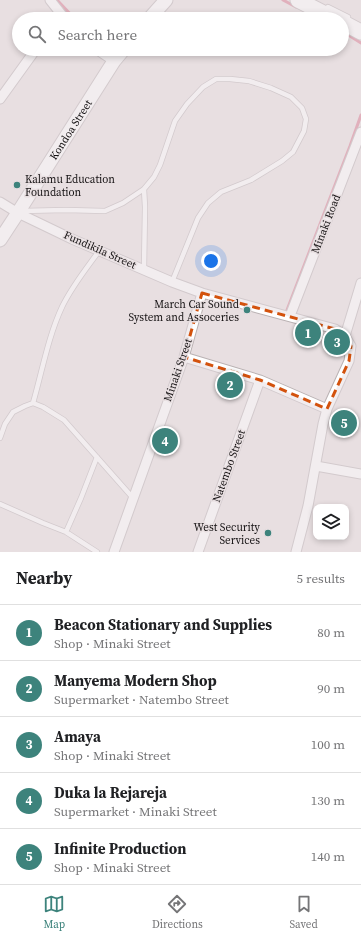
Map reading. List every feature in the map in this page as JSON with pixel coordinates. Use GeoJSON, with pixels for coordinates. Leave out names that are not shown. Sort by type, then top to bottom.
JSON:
{"type":"FeatureCollection","features":[{"type":"Feature","properties":{"kind":"main road"},"geometry":{"type":"LineString","coordinates":[[298,0],[321,12]]}},
{"type":"Feature","properties":{"kind":"main road"},"geometry":{"type":"LineString","coordinates":[[349,23],[361,32]]}},
{"type":"Feature","properties":{"kind":"street"},"geometry":{"type":"LineString","coordinates":[[50,0],[58,12]]}},
{"type":"Feature","properties":{"kind":"street"},"geometry":{"type":"LineString","coordinates":[[155,12],[166,0]]}},
{"type":"Feature","properties":{"kind":"street"},"geometry":{"type":"LineString","coordinates":[[0,99],[31,56]]}},
{"type":"Feature","properties":{"kind":"street"},"geometry":{"type":"LineString","coordinates":[[107,56],[114,60]]}},
{"type":"Feature","properties":{"kind":"street","name":"Kondoa Street"},"geometry":{"type":"LineString","coordinates":[[19,212],[118,56]]}},
{"type":"Feature","properties":{"kind":"street","name":"Minaki Road"},"geometry":{"type":"LineString","coordinates":[[290,316],[361,132]]}},
{"type":"Feature","properties":{"kind":"street","name":"Fundikila Street"},"geometry":{"type":"LineString","coordinates":[[0,202],[99,251],[202,293]]}},
{"type":"Feature","properties":{"kind":"street"},"geometry":{"type":"LineString","coordinates":[[0,240],[19,212]]}},
{"type":"Feature","properties":{"kind":"street"},"geometry":{"type":"LineString","coordinates":[[345,336],[361,283]]}},
{"type":"Feature","properties":{"kind":"street"},"geometry":{"type":"LineString","coordinates":[[202,293],[335,329],[345,336],[351,346],[349,361],[327,409],[308,506],[296,552]]}},
{"type":"Feature","properties":{"kind":"street","name":"Minaki Street"},"geometry":{"type":"LineString","coordinates":[[114,552],[184,356],[202,293]]}},
{"type":"Feature","properties":{"kind":"street"},"geometry":{"type":"LineString","coordinates":[[184,356],[260,380],[327,409]]}},
{"type":"Feature","properties":{"kind":"street","name":"Natembo Street"},"geometry":{"type":"LineString","coordinates":[[198,552],[260,380]]}},
{"type":"Feature","properties":{"kind":"street"},"geometry":{"type":"LineString","coordinates":[[316,466],[361,474]]}},
{"type":"Feature","properties":{"kind":"lane"},"geometry":{"type":"LineString","coordinates":[[321,3],[334,12]]}},
{"type":"Feature","properties":{"kind":"lane"},"geometry":{"type":"LineString","coordinates":[[19,212],[66,210],[105,211],[123,203],[144,189],[154,177],[160,165],[175,121],[192,98],[203,87],[216,79],[249,81],[271,88],[291,97],[302,108],[306,119],[304,131],[293,152],[282,161],[251,180],[221,192],[208,203],[198,218],[172,282]]}},
{"type":"Feature","properties":{"kind":"lane"},"geometry":{"type":"LineString","coordinates":[[144,189],[144,270]]}},
{"type":"Feature","properties":{"kind":"lane"},"geometry":{"type":"LineString","coordinates":[[33,403],[53,332],[62,307],[74,284],[99,251]]}},
{"type":"Feature","properties":{"kind":"lane"},"geometry":{"type":"LineString","coordinates":[[0,438],[5,424],[13,412],[33,403],[43,407],[64,420],[133,498]]}},
{"type":"Feature","properties":{"kind":"lane"},"geometry":{"type":"LineString","coordinates":[[66,532],[97,456]]}},
{"type":"Feature","properties":{"kind":"lane"},"geometry":{"type":"LineString","coordinates":[[0,504],[66,532],[97,552]]}},
{"type":"Feature","properties":{"kind":"highlighted area"},"geometry":{"type":"Polygon","coordinates":[[[202,293],[335,329],[351,346],[349,361],[327,409],[260,380],[184,357],[202,293]]]}},
{"type":"Feature","properties":{"kind":"waterway"},"geometry":{"type":"LineString","coordinates":[[57,0],[68,12]]}},
{"type":"Feature","properties":{"kind":"waterway"},"geometry":{"type":"LineString","coordinates":[[283,0],[296,7]]}},
{"type":"Feature","properties":{"kind":"waterway"},"geometry":{"type":"LineString","coordinates":[[349,35],[361,43]]}},
{"type":"Feature","properties":{"kind":"waterway"},"geometry":{"type":"LineString","coordinates":[[287,310],[361,115]]}},
{"type":"Feature","properties":{"kind":"place","name":"Kalamu Education Foundation"},"geometry":{"type":"Point","coordinates":[17,185]}},
{"type":"Feature","properties":{"kind":"place","name":"March Car Sound System and Assoceries"},"geometry":{"type":"Point","coordinates":[247,310]}},
{"type":"Feature","properties":{"kind":"place","name":"Beacon Stationary and Supplies"},"geometry":{"type":"Point","coordinates":[308,333]}},
{"type":"Feature","properties":{"kind":"place","name":"Amaya"},"geometry":{"type":"Point","coordinates":[337,342]}},
{"type":"Feature","properties":{"kind":"place","name":"Manyema Modern Shop"},"geometry":{"type":"Point","coordinates":[230,385]}},
{"type":"Feature","properties":{"kind":"place","name":"Infinite Production"},"geometry":{"type":"Point","coordinates":[344,423]}},
{"type":"Feature","properties":{"kind":"place","name":"Duka la Rejareja"},"geometry":{"type":"Point","coordinates":[165,441]}},
{"type":"Feature","properties":{"kind":"place","name":"West Security Services"},"geometry":{"type":"Point","coordinates":[268,533]}}]}
